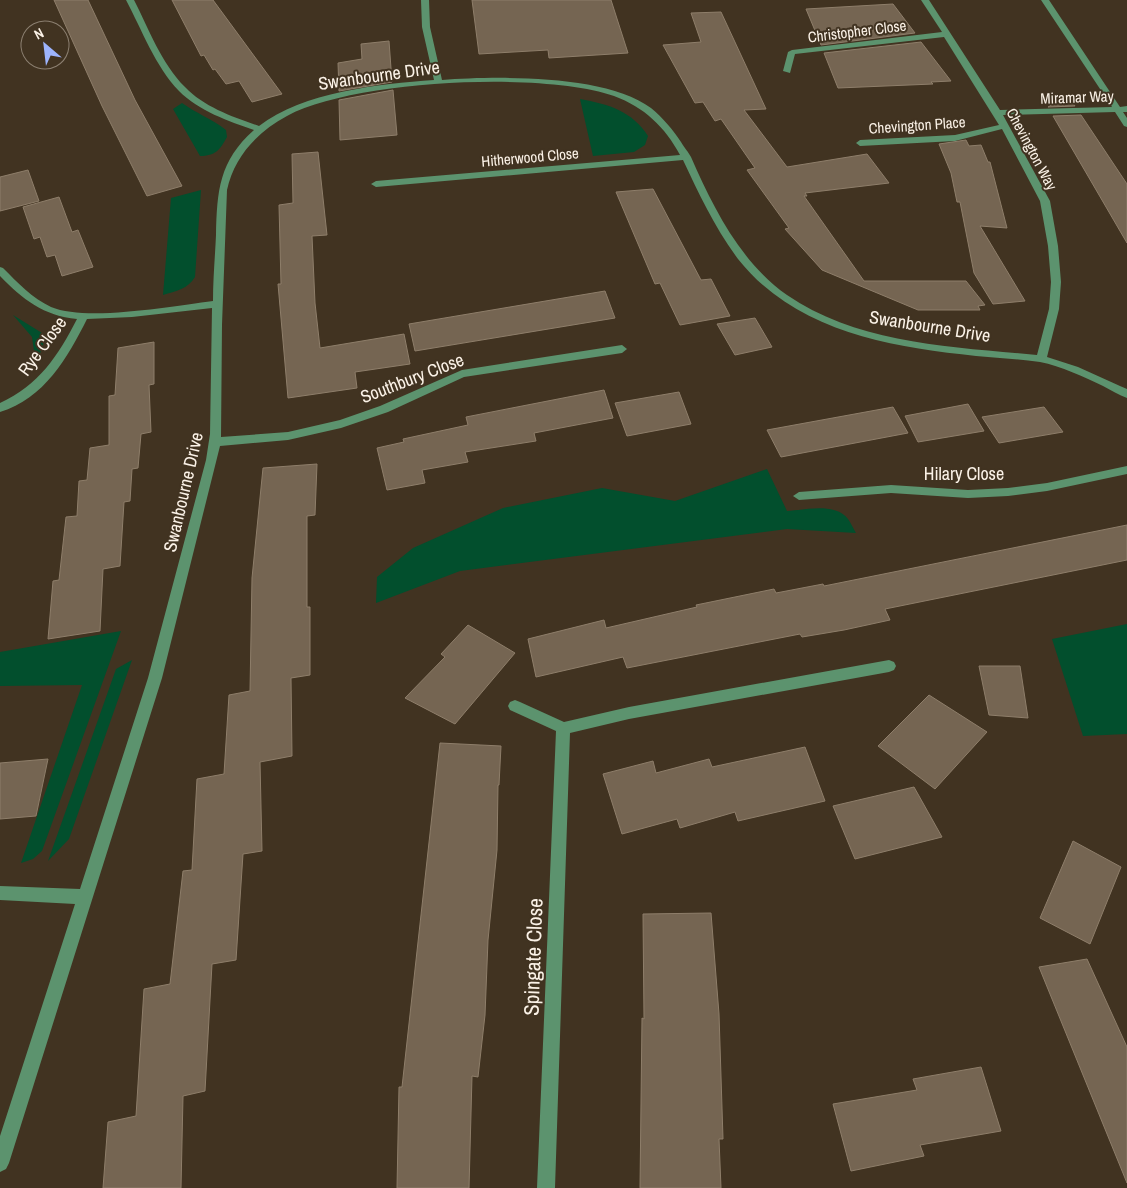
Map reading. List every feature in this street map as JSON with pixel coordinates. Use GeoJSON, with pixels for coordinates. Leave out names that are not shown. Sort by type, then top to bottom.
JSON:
{"type":"FeatureCollection","features":[{"type":"Feature","properties":{"kind":"street"},"geometry":{"type":"LineString","coordinates":[[130,0],[173,78],[183,90],[233,120],[259,129]]}},
{"type":"Feature","properties":{"kind":"street"},"geometry":{"type":"LineString","coordinates":[[425,0],[426,26],[438,82]]}},
{"type":"Feature","properties":{"kind":"street","name":"Chevington Way"},"geometry":{"type":"LineString","coordinates":[[925,0],[998,113],[1044,201],[1053,246],[1056,282],[1054,309],[1041,359]]}},
{"type":"Feature","properties":{"kind":"street"},"geometry":{"type":"LineString","coordinates":[[1045,0],[1127,124]]}},
{"type":"Feature","properties":{"kind":"street","name":"Christopher Close"},"geometry":{"type":"LineString","coordinates":[[787,71],[792,52],[946,34]]}},
{"type":"Feature","properties":{"kind":"street","name":"Swanbourne Drive"},"geometry":{"type":"LineString","coordinates":[[0,1163],[155,678],[215,442],[217,304],[224,184],[236,156],[259,129],[288,112],[311,102],[385,88],[438,82],[528,80],[606,90],[643,106],[657,118],[687,157],[718,222],[742,258],[762,279],[787,300],[850,330],[909,344],[1041,359],[1081,371],[1127,394]]}},
{"type":"Feature","properties":{"kind":"street","name":"Miramar Way"},"geometry":{"type":"LineString","coordinates":[[998,113],[1127,109]]}},
{"type":"Feature","properties":{"kind":"street","name":"Chevington Place"},"geometry":{"type":"LineString","coordinates":[[860,143],[955,138],[1004,126]]}},
{"type":"Feature","properties":{"kind":"street","name":"Hitherwood Close"},"geometry":{"type":"LineString","coordinates":[[376,184],[687,157]]}},
{"type":"Feature","properties":{"kind":"street"},"geometry":{"type":"LineString","coordinates":[[0,270],[24,295],[51,311],[83,317],[217,304]]}},
{"type":"Feature","properties":{"kind":"street","name":"Rye Close"},"geometry":{"type":"LineString","coordinates":[[0,408],[30,392],[50,371],[72,338],[83,317]]}},
{"type":"Feature","properties":{"kind":"street","name":"Southbury Close"},"geometry":{"type":"LineString","coordinates":[[215,442],[288,436],[341,424],[384,409],[462,374],[622,349]]}},
{"type":"Feature","properties":{"kind":"street","name":"Hilary Close"},"geometry":{"type":"LineString","coordinates":[[798,496],[891,490],[968,494],[1008,492],[1047,487],[1127,470]]}},
{"type":"Feature","properties":{"kind":"street"},"geometry":{"type":"LineString","coordinates":[[515,706],[563,728],[629,713],[889,666]]}},
{"type":"Feature","properties":{"kind":"street","name":"Spingate Close"},"geometry":{"type":"LineString","coordinates":[[546,1188],[563,728]]}},
{"type":"Feature","properties":{"kind":"street"},"geometry":{"type":"LineString","coordinates":[[0,893],[84,897]]}},
{"type":"Feature","properties":{"kind":"green space"},"geometry":{"type":"Polygon","coordinates":[[[580,99],[610,106],[635,120],[648,136],[645,145],[634,152],[593,156],[580,99]]]}},
{"type":"Feature","properties":{"kind":"green space"},"geometry":{"type":"Polygon","coordinates":[[[182,103],[226,130],[227,137],[222,145],[210,155],[200,156],[173,109],[182,103]]]}},
{"type":"Feature","properties":{"kind":"green space"},"geometry":{"type":"Polygon","coordinates":[[[201,190],[195,277],[185,287],[163,295],[171,198],[201,190]]]}},
{"type":"Feature","properties":{"kind":"green space"},"geometry":{"type":"Polygon","coordinates":[[[13,315],[42,333],[44,342],[36,365],[32,337],[13,315]]]}},
{"type":"Feature","properties":{"kind":"green space"},"geometry":{"type":"Polygon","coordinates":[[[767,469],[787,511],[819,508],[836,510],[848,519],[856,533],[787,529],[460,571],[376,603],[377,577],[413,548],[503,508],[602,488],[675,501],[767,469]]]}},
{"type":"Feature","properties":{"kind":"green space"},"geometry":{"type":"Polygon","coordinates":[[[1127,624],[1127,734],[1083,736],[1052,639],[1127,624]]]}},
{"type":"Feature","properties":{"kind":"green space"},"geometry":{"type":"Polygon","coordinates":[[[121,631],[42,851],[33,859],[21,863],[82,685],[0,686],[0,652],[121,631]]]}},
{"type":"Feature","properties":{"kind":"green space"},"geometry":{"type":"Polygon","coordinates":[[[132,660],[69,839],[48,861],[116,669],[132,660]]]}},
{"type":"Feature","properties":{"kind":"building"},"geometry":{"type":"Polygon","coordinates":[[[54,0],[88,0],[135,100],[182,186],[147,196],[102,106],[70,35],[70,20],[63,20],[54,0]]]}},
{"type":"Feature","properties":{"kind":"building"},"geometry":{"type":"Polygon","coordinates":[[[172,0],[213,0],[282,94],[252,102],[239,81],[226,84],[215,69],[213,70],[204,55],[201,56],[172,0]]]}},
{"type":"Feature","properties":{"kind":"building"},"geometry":{"type":"Polygon","coordinates":[[[472,0],[611,0],[628,53],[549,58],[548,50],[479,54],[472,0]]]}},
{"type":"Feature","properties":{"kind":"building"},"geometry":{"type":"Polygon","coordinates":[[[893,4],[915,33],[821,45],[806,9],[893,4]]]}},
{"type":"Feature","properties":{"kind":"building"},"geometry":{"type":"Polygon","coordinates":[[[721,12],[766,109],[744,110],[787,167],[867,154],[889,183],[805,193],[807,196],[804,196],[864,281],[966,281],[985,305],[978,306],[980,310],[918,310],[822,270],[785,229],[789,228],[747,170],[755,168],[721,119],[715,121],[703,102],[695,103],[663,45],[701,42],[691,13],[721,12]]]}},
{"type":"Feature","properties":{"kind":"building"},"geometry":{"type":"Polygon","coordinates":[[[389,41],[392,82],[339,91],[338,63],[362,59],[361,44],[389,41]]]}},
{"type":"Feature","properties":{"kind":"building"},"geometry":{"type":"Polygon","coordinates":[[[921,42],[951,81],[931,82],[933,84],[838,88],[824,53],[921,42]]]}},
{"type":"Feature","properties":{"kind":"building"},"geometry":{"type":"Polygon","coordinates":[[[393,90],[397,135],[340,140],[339,100],[393,90]]]}},
{"type":"Feature","properties":{"kind":"building"},"geometry":{"type":"Polygon","coordinates":[[[1067,95],[1075,106],[1048,107],[1067,95]]]}},
{"type":"Feature","properties":{"kind":"building"},"geometry":{"type":"Polygon","coordinates":[[[1081,115],[1127,184],[1127,243],[1053,116],[1081,115]]]}},
{"type":"Feature","properties":{"kind":"building"},"geometry":{"type":"Polygon","coordinates":[[[966,140],[969,146],[981,145],[988,162],[990,162],[1007,228],[980,226],[1025,301],[993,304],[974,273],[960,202],[957,202],[951,173],[939,144],[966,140]]]}},
{"type":"Feature","properties":{"kind":"building"},"geometry":{"type":"Polygon","coordinates":[[[318,152],[327,235],[312,236],[315,303],[320,348],[404,334],[410,364],[355,372],[357,388],[288,398],[278,284],[281,284],[279,205],[293,203],[292,154],[318,152]]]}},
{"type":"Feature","properties":{"kind":"building"},"geometry":{"type":"Polygon","coordinates":[[[28,170],[39,201],[0,211],[0,177],[28,170]]]}},
{"type":"Feature","properties":{"kind":"building"},"geometry":{"type":"Polygon","coordinates":[[[653,189],[701,280],[711,279],[730,316],[680,325],[660,283],[655,284],[616,192],[653,189]]]}},
{"type":"Feature","properties":{"kind":"building"},"geometry":{"type":"Polygon","coordinates":[[[59,197],[72,232],[78,230],[93,267],[62,276],[55,255],[47,257],[40,237],[34,239],[23,207],[59,197]]]}},
{"type":"Feature","properties":{"kind":"building"},"geometry":{"type":"Polygon","coordinates":[[[605,291],[615,318],[415,351],[409,324],[605,291]]]}},
{"type":"Feature","properties":{"kind":"building"},"geometry":{"type":"Polygon","coordinates":[[[755,318],[772,347],[735,355],[717,324],[755,318]]]}},
{"type":"Feature","properties":{"kind":"building"},"geometry":{"type":"Polygon","coordinates":[[[154,342],[154,384],[149,385],[151,432],[141,434],[138,468],[132,469],[130,501],[124,502],[120,566],[103,569],[100,631],[48,639],[53,581],[59,580],[66,517],[77,516],[79,481],[87,480],[90,448],[109,445],[109,396],[115,395],[118,348],[154,342]]]}},
{"type":"Feature","properties":{"kind":"building"},"geometry":{"type":"Polygon","coordinates":[[[604,390],[613,418],[534,433],[536,441],[465,452],[468,462],[422,470],[425,483],[387,490],[377,448],[404,442],[403,439],[468,425],[466,417],[604,390]]]}},
{"type":"Feature","properties":{"kind":"building"},"geometry":{"type":"Polygon","coordinates":[[[679,392],[691,424],[627,436],[615,403],[679,392]]]}},
{"type":"Feature","properties":{"kind":"building"},"geometry":{"type":"Polygon","coordinates":[[[968,404],[984,431],[918,442],[905,416],[968,404]]]}},
{"type":"Feature","properties":{"kind":"building"},"geometry":{"type":"Polygon","coordinates":[[[893,407],[908,433],[781,457],[767,430],[893,407]]]}},
{"type":"Feature","properties":{"kind":"building"},"geometry":{"type":"Polygon","coordinates":[[[1044,407],[1063,432],[999,443],[982,417],[1044,407]]]}},
{"type":"Feature","properties":{"kind":"building"},"geometry":{"type":"Polygon","coordinates":[[[317,464],[315,515],[307,516],[307,607],[310,607],[310,675],[291,678],[292,756],[260,762],[262,851],[243,854],[236,960],[212,964],[205,1091],[183,1096],[181,1188],[103,1188],[108,1122],[136,1116],[144,989],[170,984],[183,871],[192,870],[197,779],[224,774],[229,695],[250,691],[252,578],[263,468],[317,464]]]}},
{"type":"Feature","properties":{"kind":"building"},"geometry":{"type":"Polygon","coordinates":[[[1127,525],[1127,560],[885,609],[890,620],[844,630],[802,637],[800,634],[627,668],[623,657],[536,677],[528,639],[604,620],[606,628],[697,607],[696,605],[774,589],[776,593],[823,584],[824,586],[1127,525]]]}},
{"type":"Feature","properties":{"kind":"building"},"geometry":{"type":"Polygon","coordinates":[[[468,625],[515,653],[455,724],[405,698],[445,657],[441,654],[468,625]]]}},
{"type":"Feature","properties":{"kind":"building"},"geometry":{"type":"Polygon","coordinates":[[[979,666],[1020,666],[1028,718],[989,715],[979,666]]]}},
{"type":"Feature","properties":{"kind":"building"},"geometry":{"type":"Polygon","coordinates":[[[929,695],[987,732],[935,789],[878,746],[929,695]]]}},
{"type":"Feature","properties":{"kind":"building"},"geometry":{"type":"Polygon","coordinates":[[[440,743],[501,746],[497,850],[488,940],[485,1015],[478,1077],[472,1076],[469,1188],[397,1188],[399,1087],[402,1087],[440,743]]]}},
{"type":"Feature","properties":{"kind":"building"},"geometry":{"type":"Polygon","coordinates":[[[805,747],[825,801],[738,821],[735,812],[680,828],[677,819],[622,834],[603,774],[653,761],[656,773],[709,759],[712,767],[805,747]]]}},
{"type":"Feature","properties":{"kind":"building"},"geometry":{"type":"Polygon","coordinates":[[[48,759],[36,816],[0,819],[0,763],[48,759]]]}},
{"type":"Feature","properties":{"kind":"building"},"geometry":{"type":"Polygon","coordinates":[[[914,787],[942,837],[855,859],[833,806],[914,787]]]}},
{"type":"Feature","properties":{"kind":"building"},"geometry":{"type":"Polygon","coordinates":[[[1073,841],[1121,867],[1090,944],[1040,918],[1073,841]]]}},
{"type":"Feature","properties":{"kind":"building"},"geometry":{"type":"Polygon","coordinates":[[[711,913],[719,1014],[723,1139],[719,1139],[721,1188],[640,1188],[642,1018],[644,1019],[643,914],[711,913]]]}},
{"type":"Feature","properties":{"kind":"building"},"geometry":{"type":"Polygon","coordinates":[[[1087,959],[1127,1047],[1127,1183],[1039,967],[1087,959]]]}},
{"type":"Feature","properties":{"kind":"building"},"geometry":{"type":"Polygon","coordinates":[[[981,1067],[1001,1131],[920,1145],[924,1156],[851,1171],[833,1104],[917,1090],[913,1079],[981,1067]]]}}]}
